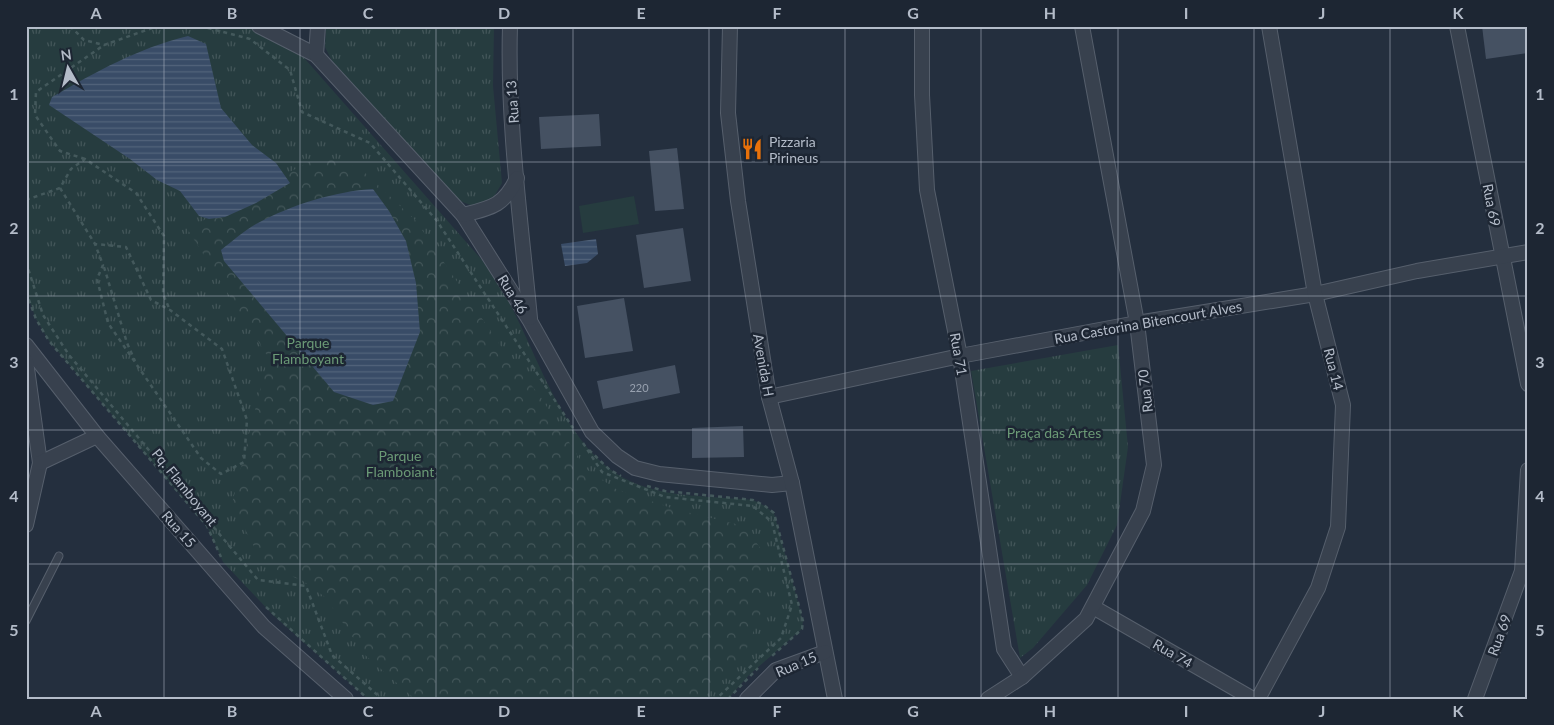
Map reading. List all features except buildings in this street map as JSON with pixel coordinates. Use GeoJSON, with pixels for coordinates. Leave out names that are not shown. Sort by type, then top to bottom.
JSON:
{"type":"FeatureCollection","features":[{"type":"Feature","properties":{"kind":"street","name":"Rua 46"},"geometry":{"type":"LineString","coordinates":[[259,26],[316,55],[463,215],[530,321],[592,432],[617,456],[635,468],[669,475],[772,485],[792,483]]}},
{"type":"Feature","properties":{"kind":"street"},"geometry":{"type":"LineString","coordinates":[[316,55],[318,26]]}},
{"type":"Feature","properties":{"kind":"street","name":"Rua 13"},"geometry":{"type":"LineString","coordinates":[[510,26],[509,57],[517,177],[530,321]]}},
{"type":"Feature","properties":{"kind":"street","name":"Avenida H"},"geometry":{"type":"LineString","coordinates":[[730,26],[728,113],[738,202],[769,397],[792,483],[834,699]]}},
{"type":"Feature","properties":{"kind":"street","name":"Rua 71"},"geometry":{"type":"LineString","coordinates":[[922,26],[922,95],[927,190],[960,356],[1004,648],[1022,676]]}},
{"type":"Feature","properties":{"kind":"street","name":"Rua 70"},"geometry":{"type":"LineString","coordinates":[[988,699],[1022,676],[1086,619],[1142,511],[1154,465],[1137,322],[1082,26]]}},
{"type":"Feature","properties":{"kind":"street","name":"Rua 14"},"geometry":{"type":"LineString","coordinates":[[1258,699],[1318,588],[1338,527],[1344,405],[1315,294],[1268,26]]}},
{"type":"Feature","properties":{"kind":"street","name":"Rua 69"},"geometry":{"type":"LineString","coordinates":[[1457,26],[1528,384]]}},
{"type":"Feature","properties":{"kind":"street"},"geometry":{"type":"LineString","coordinates":[[463,215],[496,206],[510,194],[517,177]]}},
{"type":"Feature","properties":{"kind":"street","name":"Rua Castorina Bitencourt Alves"},"geometry":{"type":"LineString","coordinates":[[769,397],[960,356],[1137,322],[1315,294],[1417,271],[1528,252]]}},
{"type":"Feature","properties":{"kind":"street","name":"Rua 15"},"geometry":{"type":"LineString","coordinates":[[26,346],[97,436],[264,627],[346,699]]}},
{"type":"Feature","properties":{"kind":"street"},"geometry":{"type":"LineString","coordinates":[[26,361],[40,464],[26,525]]}},
{"type":"Feature","properties":{"kind":"street"},"geometry":{"type":"LineString","coordinates":[[40,464],[97,436]]}},
{"type":"Feature","properties":{"kind":"street","name":"Rua 69"},"geometry":{"type":"LineString","coordinates":[[1475,699],[1525,571],[1528,470]]}},
{"type":"Feature","properties":{"kind":"street","name":"Rua 74"},"geometry":{"type":"LineString","coordinates":[[1093,607],[1253,699]]}},
{"type":"Feature","properties":{"kind":"street","name":"Rua 15"},"geometry":{"type":"LineString","coordinates":[[747,699],[776,670],[825,652]]}},
{"type":"Feature","properties":{"kind":"lane"},"geometry":{"type":"LineString","coordinates":[[26,621],[59,556]]}},
{"type":"Feature","properties":{"kind":"path"},"geometry":{"type":"LineString","coordinates":[[70,26],[84,40],[104,45]]}},
{"type":"Feature","properties":{"kind":"path"},"geometry":{"type":"LineString","coordinates":[[158,26],[104,45],[36,92],[35,115],[60,151],[85,160],[136,193],[164,236],[163,294],[170,310]]}},
{"type":"Feature","properties":{"kind":"path"},"geometry":{"type":"LineString","coordinates":[[26,200],[60,188],[70,169],[85,160]]}},
{"type":"Feature","properties":{"kind":"path"},"geometry":{"type":"LineString","coordinates":[[60,188],[96,244],[127,343],[138,367]]}},
{"type":"Feature","properties":{"kind":"path"},"geometry":{"type":"LineString","coordinates":[[96,244],[126,247],[150,300],[170,310],[222,349],[247,420],[244,462],[221,474],[201,458],[108,323],[97,279],[103,265]]}},
{"type":"Feature","properties":{"kind":"path"},"geometry":{"type":"LineString","coordinates":[[26,262],[43,315],[69,355],[258,580],[306,586],[332,655],[382,699]]}},
{"type":"Feature","properties":{"kind":"path","name":"Pq. Flamboyant"},"geometry":{"type":"LineString","coordinates":[[26,292],[36,319],[49,341],[207,526],[223,562]]}},
{"type":"Feature","properties":{"kind":"path"},"geometry":{"type":"LineString","coordinates":[[261,602],[368,699]]}},
{"type":"Feature","properties":{"kind":"green space","name":"Parque Flamboyant"},"geometry":{"type":"Polygon","coordinates":[[[26,26],[248,26],[298,51],[482,260],[505,295],[542,372],[570,424],[587,447],[607,467],[644,487],[659,491],[706,497],[753,500],[774,513],[803,621],[802,629],[749,675],[728,699],[368,699],[273,615],[223,562],[207,526],[49,341],[36,319],[26,292],[26,26]]]}},
{"type":"Feature","properties":{"kind":"green space"},"geometry":{"type":"Polygon","coordinates":[[[326,26],[494,26],[493,86],[502,183],[492,200],[473,206],[460,201],[332,61],[325,47],[326,26]]]}},
{"type":"Feature","properties":{"kind":"green space","name":"Parque Flamboiant"},"geometry":{"type":"Polygon","coordinates":[[[323,155],[361,169],[416,221],[504,351],[540,396],[586,469],[616,489],[674,509],[744,526],[764,553],[762,610],[741,663],[702,699],[415,699],[365,655],[325,597],[303,581],[263,564],[232,504],[268,357],[188,230],[242,196],[323,155]]]}},
{"type":"Feature","properties":{"kind":"green space"},"geometry":{"type":"Polygon","coordinates":[[[634,196],[639,224],[583,233],[579,206],[634,196]]]}},
{"type":"Feature","properties":{"kind":"green space","name":"Praça das Artes"},"geometry":{"type":"Polygon","coordinates":[[[1118,345],[1128,447],[1117,525],[1087,585],[1033,648],[1020,658],[971,371],[1118,345]]]}},
{"type":"Feature","properties":{"kind":"water"},"geometry":{"type":"Polygon","coordinates":[[[188,36],[206,44],[221,108],[252,145],[276,163],[290,183],[256,203],[225,217],[209,219],[199,216],[180,191],[157,180],[130,159],[49,105],[52,97],[85,78],[151,47],[188,36]]]}},
{"type":"Feature","properties":{"kind":"water"},"geometry":{"type":"Polygon","coordinates":[[[373,189],[389,211],[406,241],[416,283],[420,332],[393,401],[373,405],[334,392],[224,261],[221,250],[253,226],[285,210],[329,196],[373,189]]]}},
{"type":"Feature","properties":{"kind":"water"},"geometry":{"type":"Polygon","coordinates":[[[596,239],[598,254],[587,263],[565,266],[561,244],[596,239]]]}},
{"type":"Feature","properties":{"kind":"place","name":"Pizzaria Pirineus"},"geometry":{"type":"Point","coordinates":[752,149]}}]}
